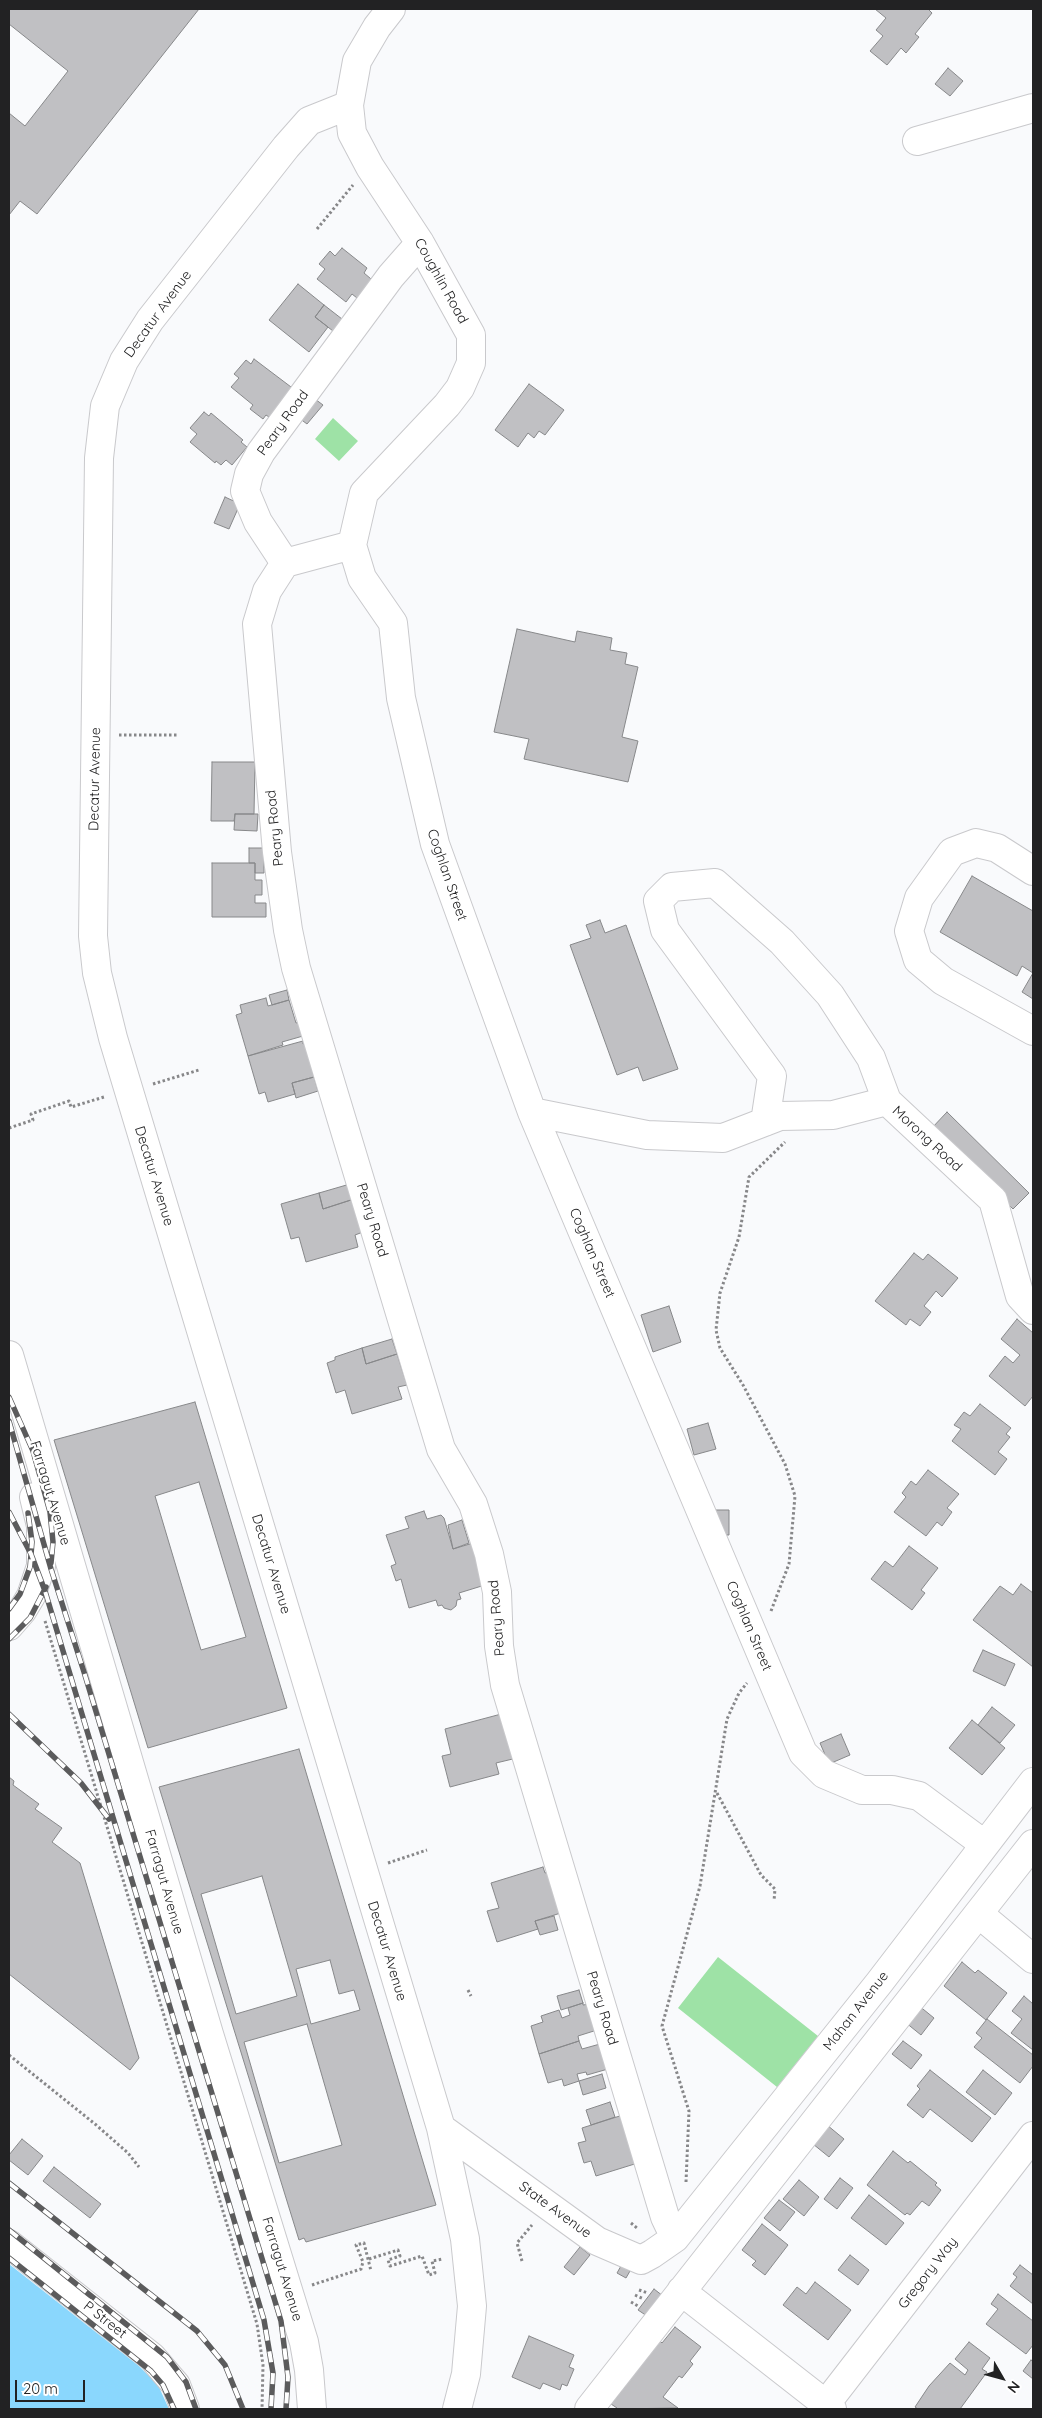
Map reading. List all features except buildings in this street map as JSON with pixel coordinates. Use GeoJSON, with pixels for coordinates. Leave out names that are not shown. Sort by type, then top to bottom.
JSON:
{"type":"FeatureCollection","features":[{"type":"Feature","properties":{"kind":"street"},"geometry":{"type":"LineString","coordinates":[[349,105],[357,61],[377,27],[391,9]]}},
{"type":"Feature","properties":{"kind":"street","name":"Coughlin Road"},"geometry":{"type":"LineString","coordinates":[[349,105],[352,134],[370,166],[420,243],[471,336],[471,363],[460,388],[447,405],[364,493],[352,544]]}},
{"type":"Feature","properties":{"kind":"street","name":"Decatur Avenue"},"geometry":{"type":"LineString","coordinates":[[349,105],[309,121],[286,147],[150,320],[124,361],[105,406],[99,458],[93,936],[97,973],[113,1038],[440,2128],[465,2239],[472,2306],[466,2374],[457,2409]]}},
{"type":"Feature","properties":{"kind":"street"},"geometry":{"type":"LineString","coordinates":[[917,142],[1033,108]]}},
{"type":"Feature","properties":{"kind":"street","name":"Peary Road"},"geometry":{"type":"LineString","coordinates":[[420,243],[391,276],[261,452],[249,474],[245,491],[258,522],[285,563],[267,591],[258,624],[277,852],[288,930],[296,968],[441,1449],[473,1504],[489,1554],[497,1592],[499,1646],[505,1685],[665,2216],[676,2238]]}},
{"type":"Feature","properties":{"kind":"street"},"geometry":{"type":"LineString","coordinates":[[285,563],[352,544]]}},
{"type":"Feature","properties":{"kind":"street","name":"Coghlan Street"},"geometry":{"type":"LineString","coordinates":[[352,544],[362,578],[393,623],[401,698],[435,844],[532,1112],[803,1753],[824,1774],[862,1790],[892,1790],[919,1796],[984,1844]]}},
{"type":"Feature","properties":{"kind":"street"},"geometry":{"type":"LineString","coordinates":[[1033,871],[997,848],[976,843],[952,852],[919,898],[909,931],[918,960],[943,981],[1033,1031]]}},
{"type":"Feature","properties":{"kind":"street"},"geometry":{"type":"LineString","coordinates":[[765,1122],[772,1076],[665,930],[658,901],[672,887],[716,883],[782,942],[830,995],[871,1058],[887,1101]]}},
{"type":"Feature","properties":{"kind":"street","name":"Morong Road"},"geometry":{"type":"LineString","coordinates":[[532,1112],[647,1135],[723,1138],[780,1116],[833,1115],[887,1101],[993,1200],[1020,1296],[1033,1310]]}},
{"type":"Feature","properties":{"kind":"street","name":"Farragut Avenue"},"geometry":{"type":"LineString","coordinates":[[9,1355],[209,2034],[304,2342],[310,2370],[312,2409]]}},
{"type":"Feature","properties":{"kind":"street"},"geometry":{"type":"LineString","coordinates":[[17,1381],[23,1457]]}},
{"type":"Feature","properties":{"kind":"street"},"geometry":{"type":"LineString","coordinates":[[9,1419],[23,1457],[36,1504],[41,1526],[43,1552],[35,1586],[22,1611],[9,1626]]}},
{"type":"Feature","properties":{"kind":"street"},"geometry":{"type":"LineString","coordinates":[[36,1504],[71,1565]]}},
{"type":"Feature","properties":{"kind":"street","name":"Mahan Avenue"},"geometry":{"type":"LineString","coordinates":[[676,2238],[879,1983],[1033,1782]]}},
{"type":"Feature","properties":{"kind":"street"},"geometry":{"type":"LineString","coordinates":[[589,2409],[1033,1844]]}},
{"type":"Feature","properties":{"kind":"street"},"geometry":{"type":"LineString","coordinates":[[979,1914],[1033,1959]]}},
{"type":"Feature","properties":{"kind":"street","name":"State Avenue"},"geometry":{"type":"LineString","coordinates":[[440,2128],[597,2240],[641,2260],[676,2238]]}},
{"type":"Feature","properties":{"kind":"street","name":"Gregory Way"},"geometry":{"type":"LineString","coordinates":[[827,2408],[1033,2136]]}},
{"type":"Feature","properties":{"kind":"street","name":"P Street"},"geometry":{"type":"LineString","coordinates":[[9,2244],[152,2357],[176,2385],[185,2409]]}},
{"type":"Feature","properties":{"kind":"street"},"geometry":{"type":"LineString","coordinates":[[681,2291],[827,2408]]}},
{"type":"Feature","properties":{"kind":"path"},"geometry":{"type":"LineString","coordinates":[[317,229],[356,182]]}},
{"type":"Feature","properties":{"kind":"path"},"geometry":{"type":"LineString","coordinates":[[113,735],[178,735]]}},
{"type":"Feature","properties":{"kind":"path"},"geometry":{"type":"LineString","coordinates":[[146,1086],[199,1070]]}},
{"type":"Feature","properties":{"kind":"path"},"geometry":{"type":"LineString","coordinates":[[9,1128],[33,1120],[31,1114],[40,1110],[69,1102],[71,1107],[104,1097]]}},
{"type":"Feature","properties":{"kind":"path"},"geometry":{"type":"LineString","coordinates":[[35,1586],[256,2324],[263,2365],[262,2409]]}},
{"type":"Feature","properties":{"kind":"path"},"geometry":{"type":"LineString","coordinates":[[717,1793],[761,1875],[775,1889],[774,1901]]}},
{"type":"Feature","properties":{"kind":"path"},"geometry":{"type":"LineString","coordinates":[[383,1864],[427,1850]]}},
{"type":"Feature","properties":{"kind":"path"},"geometry":{"type":"LineString","coordinates":[[468,1990],[470,1996]]}},
{"type":"Feature","properties":{"kind":"path"},"geometry":{"type":"LineString","coordinates":[[9,2055],[95,2124],[128,2153],[139,2167]]}},
{"type":"Feature","properties":{"kind":"path"},"geometry":{"type":"LineString","coordinates":[[522,2261],[517,2243],[535,2221]]}},
{"type":"Feature","properties":{"kind":"path"},"geometry":{"type":"LineString","coordinates":[[631,2223],[637,2228]]}},
{"type":"Feature","properties":{"kind":"path"},"geometry":{"type":"LineString","coordinates":[[312,2285],[361,2269],[363,2262],[356,2245],[364,2243],[372,2271]]}},
{"type":"Feature","properties":{"kind":"path"},"geometry":{"type":"LineString","coordinates":[[369,2258],[398,2250],[400,2256],[388,2260],[390,2266],[422,2256],[429,2275],[435,2273],[432,2261],[442,2259]]}},
{"type":"Feature","properties":{"kind":"green space"},"geometry":{"type":"Polygon","coordinates":[[[333,418],[358,441],[339,461],[315,439],[333,418]]]}},
{"type":"Feature","properties":{"kind":"green space"},"geometry":{"type":"Polygon","coordinates":[[[718,1957],[818,2036],[777,2087],[678,2008],[718,1957]]]}},
{"type":"Feature","properties":{"kind":"water"},"geometry":{"type":"Polygon","coordinates":[[[9,2264],[139,2366],[158,2385],[169,2409],[9,2409],[9,2264]]]}},
{"type":"Feature","properties":{"kind":"railway"},"geometry":{"type":"LineString","coordinates":[[9,1397],[33,1451],[50,1512],[53,1542],[51,1563]]}},
{"type":"Feature","properties":{"kind":"railway"},"geometry":{"type":"LineString","coordinates":[[9,1421],[51,1569],[281,2321],[288,2377],[286,2409]]}},
{"type":"Feature","properties":{"kind":"railway"},"geometry":{"type":"LineString","coordinates":[[9,1512],[31,1554],[45,1591],[264,2320],[273,2373],[271,2409]]}},
{"type":"Feature","properties":{"kind":"railway"},"geometry":{"type":"LineString","coordinates":[[9,1609],[20,1594],[30,1567],[32,1542],[28,1513]]}},
{"type":"Feature","properties":{"kind":"railway"},"geometry":{"type":"LineString","coordinates":[[9,1639],[30,1618],[46,1587]]}},
{"type":"Feature","properties":{"kind":"railway"},"geometry":{"type":"LineString","coordinates":[[9,1714],[81,1783],[109,1819]]}},
{"type":"Feature","properties":{"kind":"railway"},"geometry":{"type":"LineString","coordinates":[[9,2183],[197,2331],[225,2365],[243,2409]]}},
{"type":"Feature","properties":{"kind":"railway"},"geometry":{"type":"LineString","coordinates":[[9,2230],[167,2357],[186,2382],[196,2409]]}},
{"type":"Feature","properties":{"kind":"railway"},"geometry":{"type":"LineString","coordinates":[[9,2258],[151,2371],[163,2385],[174,2409]]}}]}
